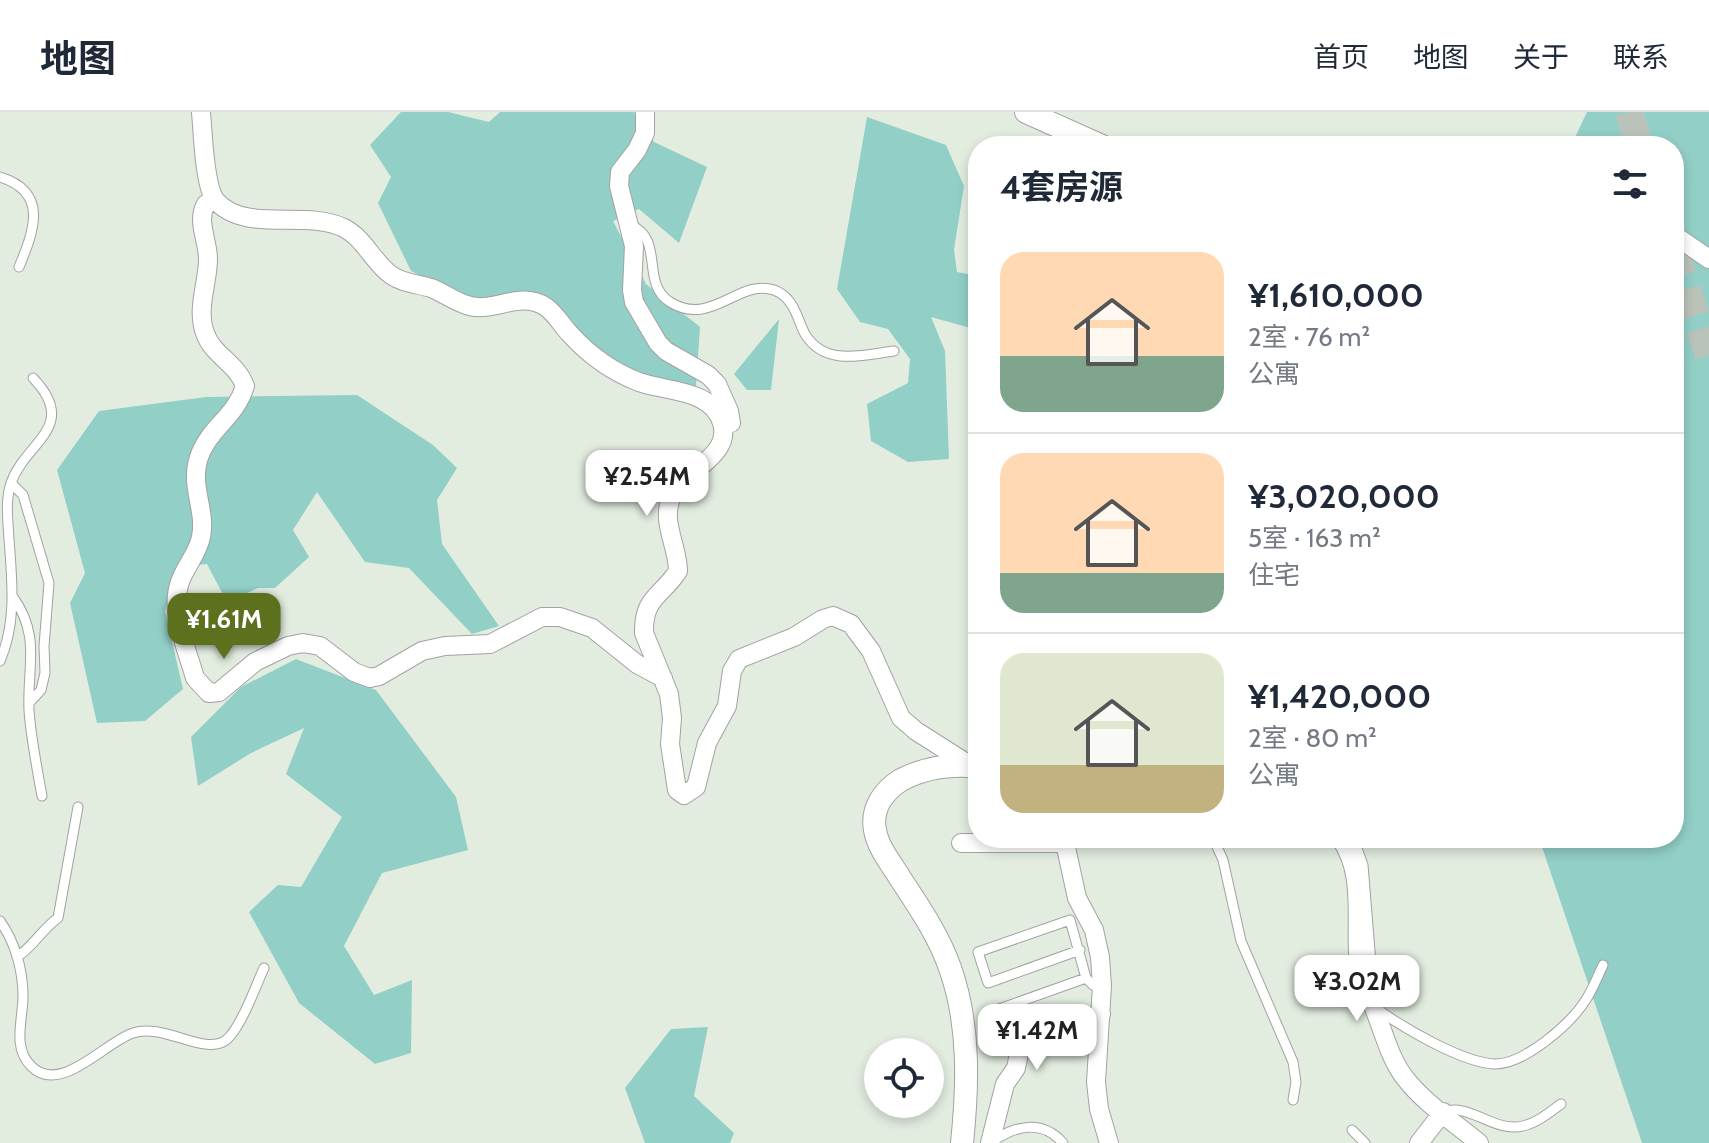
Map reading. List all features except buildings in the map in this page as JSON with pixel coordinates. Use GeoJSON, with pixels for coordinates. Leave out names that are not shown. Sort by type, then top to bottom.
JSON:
{"type":"FeatureCollection","features":[{"type":"Feature","properties":{"kind":"street"},"geometry":{"type":"LineString","coordinates":[[201,112],[208,180],[215,200],[232,212],[252,219],[310,219],[344,228],[358,237],[380,266],[394,277],[433,289],[464,305],[477,308],[525,299],[546,307],[579,344],[610,368],[643,384],[708,402],[724,427],[723,439]]}},
{"type":"Feature","properties":{"kind":"street"},"geometry":{"type":"LineString","coordinates":[[645,112],[645,133],[620,172],[619,186],[634,246],[634,302],[666,351],[708,375],[717,384],[731,418],[731,427],[709,458],[673,493],[668,521],[678,571],[651,601],[644,623],[644,633],[671,706],[670,744],[677,790],[684,795],[696,787],[707,743],[727,706],[732,671],[739,659],[794,637],[833,616],[851,624],[871,651],[901,718],[916,731],[968,762]]}},
{"type":"Feature","properties":{"kind":"street"},"geometry":{"type":"LineString","coordinates":[[1026,112],[1080,136]]}},
{"type":"Feature","properties":{"kind":"street"},"geometry":{"type":"LineString","coordinates":[[215,200],[206,204],[201,216],[208,256],[201,320],[209,343],[241,374],[245,386],[235,411],[200,453],[194,481],[202,537],[180,581],[176,599],[177,615],[195,678],[201,687],[209,693],[219,692],[270,653],[303,643],[320,646],[362,676],[379,676],[422,651],[445,646],[490,644],[542,617],[560,617],[592,628],[637,664],[663,678]]}},
{"type":"Feature","properties":{"kind":"street"},"geometry":{"type":"LineString","coordinates":[[1684,242],[1709,259]]}},
{"type":"Feature","properties":{"kind":"street"},"geometry":{"type":"LineString","coordinates":[[962,1143],[966,1105],[965,1060],[958,993],[942,948],[877,839],[874,815],[885,793],[903,779],[933,768],[968,766]]}},
{"type":"Feature","properties":{"kind":"street"},"geometry":{"type":"LineString","coordinates":[[961,843],[968,843]]}},
{"type":"Feature","properties":{"kind":"street"},"geometry":{"type":"LineString","coordinates":[[1066,848],[1077,898],[1094,930],[1094,982],[1101,1014],[1096,1082],[1099,1109],[1109,1143]]}},
{"type":"Feature","properties":{"kind":"street"},"geometry":{"type":"LineString","coordinates":[[1347,848],[1355,874],[1360,963],[1394,1061],[1405,1079],[1479,1143]]}},
{"type":"Feature","properties":{"kind":"street"},"geometry":{"type":"LineString","coordinates":[[990,1143],[1005,1084],[1016,1068],[1021,1044],[1029,1036],[1101,1014]]}},
{"type":"Feature","properties":{"kind":"street"},"geometry":{"type":"LineString","coordinates":[[1419,1143],[1443,1112]]}},
{"type":"Feature","properties":{"kind":"lane"},"geometry":{"type":"LineString","coordinates":[[0,177],[20,186],[33,207],[33,229],[19,267]]}},
{"type":"Feature","properties":{"kind":"lane"},"geometry":{"type":"LineString","coordinates":[[628,224],[646,235],[657,288],[668,301],[698,310],[712,308],[757,289],[775,290],[790,301],[805,334],[816,348],[831,356],[850,357],[894,351]]}},
{"type":"Feature","properties":{"kind":"lane"},"geometry":{"type":"LineString","coordinates":[[0,661],[10,627],[13,597],[7,502],[11,483],[21,465],[47,433],[52,412],[48,393],[33,378]]}},
{"type":"Feature","properties":{"kind":"lane"},"geometry":{"type":"LineString","coordinates":[[11,483],[23,495],[49,583],[45,673],[41,690],[29,703]]}},
{"type":"Feature","properties":{"kind":"lane"},"geometry":{"type":"LineString","coordinates":[[13,597],[26,615],[30,635],[31,733],[42,796]]}},
{"type":"Feature","properties":{"kind":"lane"},"geometry":{"type":"LineString","coordinates":[[17,957],[30,949],[48,925],[58,918],[78,807]]}},
{"type":"Feature","properties":{"kind":"lane"},"geometry":{"type":"LineString","coordinates":[[1218,848],[1241,941],[1293,1062],[1296,1082],[1293,1100]]}},
{"type":"Feature","properties":{"kind":"lane"},"geometry":{"type":"LineString","coordinates":[[1353,848],[1358,851],[1363,865],[1371,963]]}},
{"type":"Feature","properties":{"kind":"lane"},"geometry":{"type":"LineString","coordinates":[[999,1009],[1094,982],[1070,920],[978,952],[988,983],[1080,950]]}},
{"type":"Feature","properties":{"kind":"lane"},"geometry":{"type":"LineString","coordinates":[[0,921],[17,957],[23,994],[19,1034],[21,1053],[32,1068],[49,1075],[68,1072],[128,1034],[145,1029],[209,1044],[222,1043],[238,1022],[264,968]]}},
{"type":"Feature","properties":{"kind":"lane"},"geometry":{"type":"LineString","coordinates":[[1374,1007],[1405,1028],[1479,1061],[1510,1063],[1526,1057],[1575,1014],[1587,999],[1603,965]]}},
{"type":"Feature","properties":{"kind":"lane"},"geometry":{"type":"LineString","coordinates":[[1443,1112],[1466,1110],[1481,1120],[1509,1127],[1523,1126],[1539,1119],[1561,1104]]}},
{"type":"Feature","properties":{"kind":"lane"},"geometry":{"type":"LineString","coordinates":[[990,1143],[1012,1128],[1033,1126],[1063,1143]]}},
{"type":"Feature","properties":{"kind":"lane"},"geometry":{"type":"LineString","coordinates":[[1352,1130],[1365,1143]]}},
{"type":"Feature","properties":{"kind":"shaded area"},"geometry":{"type":"Polygon","coordinates":[[[401,112],[448,112],[489,122],[500,112],[634,112],[654,142],[707,167],[679,243],[639,209],[613,221],[646,284],[700,327],[696,386],[633,372],[586,340],[545,298],[520,291],[473,301],[411,271],[378,203],[391,177],[370,145],[401,112]]]}},
{"type":"Feature","properties":{"kind":"shaded area"},"geometry":{"type":"Polygon","coordinates":[[[1587,112],[1709,112],[1709,1143],[1642,1143],[1542,848],[1684,848],[1684,136],[1576,136],[1587,112]]]}},
{"type":"Feature","properties":{"kind":"shaded area"},"geometry":{"type":"Polygon","coordinates":[[[867,117],[946,145],[964,186],[954,250],[957,272],[968,274],[968,327],[931,317],[945,351],[949,459],[908,462],[871,441],[867,404],[908,383],[910,359],[888,329],[860,322],[837,289],[867,117]]]}},
{"type":"Feature","properties":{"kind":"shaded area"},"geometry":{"type":"Polygon","coordinates":[[[779,319],[771,390],[747,390],[734,374],[779,319]]]}},
{"type":"Feature","properties":{"kind":"shaded area"},"geometry":{"type":"Polygon","coordinates":[[[357,395],[433,445],[457,468],[437,500],[442,544],[499,626],[472,634],[409,568],[365,562],[317,492],[293,530],[309,557],[275,588],[258,588],[227,602],[207,564],[178,567],[165,611],[183,689],[145,721],[97,723],[70,603],[85,573],[57,470],[99,411],[206,397],[357,395]]]}},
{"type":"Feature","properties":{"kind":"shaded area"},"geometry":{"type":"Polygon","coordinates":[[[296,659],[376,690],[456,797],[468,850],[382,873],[344,946],[374,995],[412,980],[411,1053],[375,1064],[299,1003],[249,912],[278,885],[301,887],[342,817],[286,774],[304,728],[251,753],[198,786],[191,737],[241,687],[296,659]]]}},
{"type":"Feature","properties":{"kind":"shaded area"},"geometry":{"type":"Polygon","coordinates":[[[708,1027],[694,1096],[734,1133],[730,1143],[645,1143],[625,1088],[671,1029],[708,1027]]]}},
{"type":"Feature","properties":{"kind":"tunnel"},"geometry":{"type":"LineString","coordinates":[[1629,112],[1637,136]]}},
{"type":"Feature","properties":{"kind":"tunnel"},"geometry":{"type":"LineString","coordinates":[[1684,279],[1709,355]]}}]}
